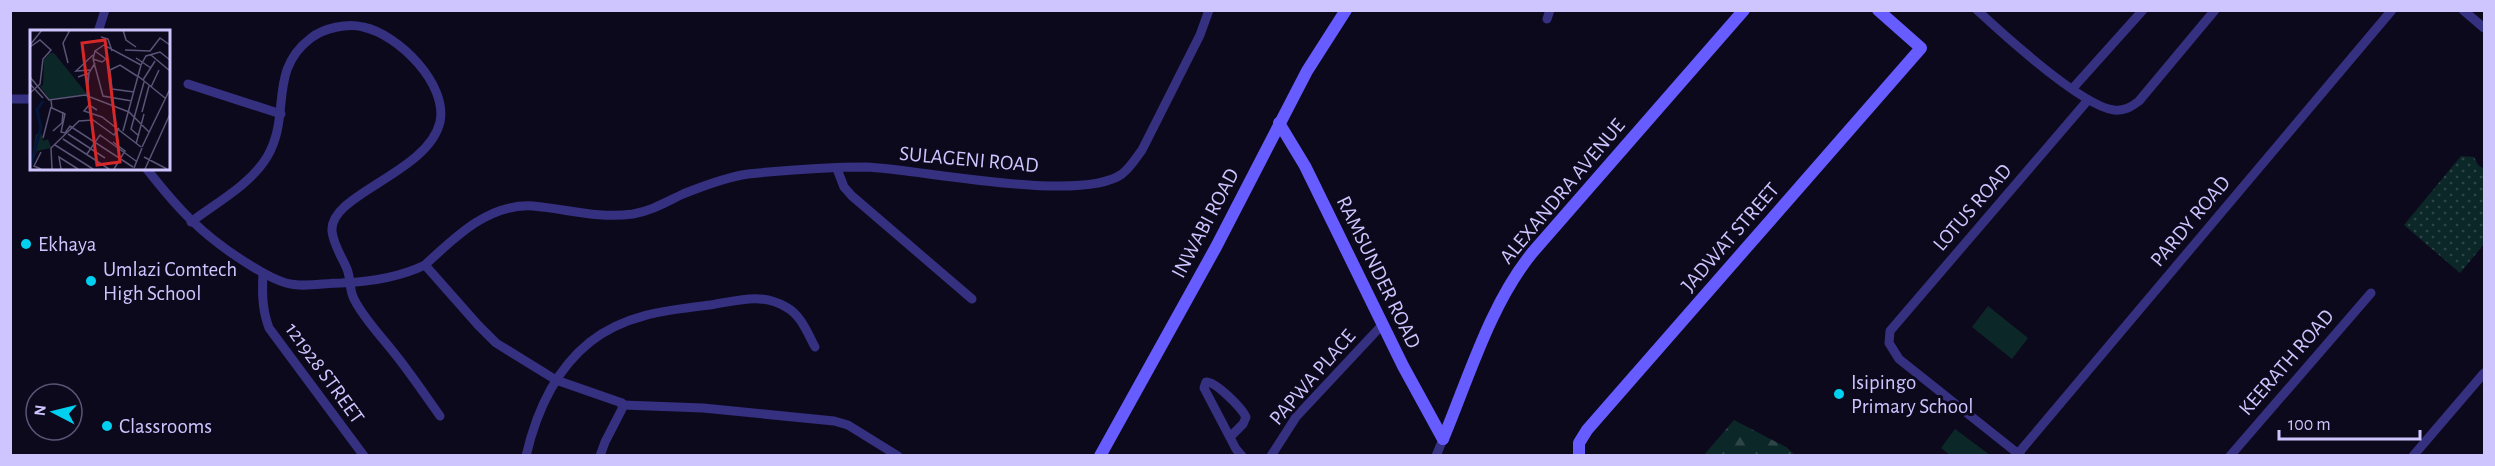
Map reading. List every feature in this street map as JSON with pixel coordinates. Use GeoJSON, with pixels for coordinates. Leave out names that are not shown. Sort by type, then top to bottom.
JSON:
{"type":"FeatureCollection","features":[{"type":"Feature","properties":{"kind":"street"},"geometry":{"type":"LineString","coordinates":[[99,30],[105,10]]}},
{"type":"Feature","properties":{"kind":"street","name":"SULAGENI ROAD"},"geometry":{"type":"LineString","coordinates":[[425,264],[478,220],[504,208],[533,206],[576,214],[632,214],[647,211],[684,194],[745,174],[867,167],[945,177],[1043,185],[1097,183],[1120,175],[1142,150],[1200,35],[1209,10]]}},
{"type":"Feature","properties":{"kind":"street","name":"INWABI ROAD"},"geometry":{"type":"LineString","coordinates":[[1100,456],[1216,247],[1307,71],[1346,10]]}},
{"type":"Feature","properties":{"kind":"street","name":"ALEXANDRA AVENUE"},"geometry":{"type":"LineString","coordinates":[[1436,456],[1514,276],[1744,10]]}},
{"type":"Feature","properties":{"kind":"street","name":"JADWAT STREET"},"geometry":{"type":"LineString","coordinates":[[1579,456],[1579,443],[1587,430],[1922,48],[1878,10]]}},
{"type":"Feature","properties":{"kind":"street"},"geometry":{"type":"LineString","coordinates":[[1977,10],[2027,54],[2088,100],[2103,107],[2121,110],[2139,101],[2215,10]]}},
{"type":"Feature","properties":{"kind":"street"},"geometry":{"type":"LineString","coordinates":[[2073,88],[2143,10]]}},
{"type":"Feature","properties":{"kind":"street","name":"PARDY ROAD"},"geometry":{"type":"LineString","coordinates":[[2018,455],[2392,10]]}},
{"type":"Feature","properties":{"kind":"street"},"geometry":{"type":"LineString","coordinates":[[2463,10],[2484,28]]}},
{"type":"Feature","properties":{"kind":"street"},"geometry":{"type":"LineString","coordinates":[[191,222],[257,170],[266,158],[277,135],[286,70],[293,57],[313,36],[341,26],[362,27],[396,44],[424,71],[439,94],[440,123],[422,153],[387,180],[357,196],[337,214],[332,223],[333,238],[348,272],[351,294],[440,416]]}},
{"type":"Feature","properties":{"kind":"street"},"geometry":{"type":"LineString","coordinates":[[188,84],[281,114]]}},
{"type":"Feature","properties":{"kind":"street"},"geometry":{"type":"LineString","coordinates":[[10,99],[30,99]]}},
{"type":"Feature","properties":{"kind":"street","name":"LOTUS ROAD"},"geometry":{"type":"LineString","coordinates":[[2018,455],[1899,358],[1889,343],[1890,331],[2088,100]]}},
{"type":"Feature","properties":{"kind":"street","name":"RAMSUNDER ROAD"},"geometry":{"type":"LineString","coordinates":[[1279,123],[1305,166],[1426,412],[1443,439]]}},
{"type":"Feature","properties":{"kind":"street"},"geometry":{"type":"LineString","coordinates":[[837,169],[844,187],[852,196],[972,299]]}},
{"type":"Feature","properties":{"kind":"street"},"geometry":{"type":"LineString","coordinates":[[148,170],[191,222],[208,237],[263,273],[288,284],[351,283],[402,273],[425,264],[496,343],[556,380],[620,401],[623,405],[703,408],[834,421],[848,425],[898,456]]}},
{"type":"Feature","properties":{"kind":"street","name":"121928 STREET"},"geometry":{"type":"LineString","coordinates":[[263,273],[262,295],[269,328],[364,456]]}},
{"type":"Feature","properties":{"kind":"street","name":"KEERATH ROAD"},"geometry":{"type":"LineString","coordinates":[[2230,456],[2371,292]]}},
{"type":"Feature","properties":{"kind":"street"},"geometry":{"type":"LineString","coordinates":[[526,456],[531,432],[556,380],[589,342],[632,319],[664,310],[718,304],[746,297],[773,301],[797,314],[815,347]]}},
{"type":"Feature","properties":{"kind":"street","name":"PAPWA PLACE"},"geometry":{"type":"LineString","coordinates":[[1271,456],[1296,417],[1383,324]]}},
{"type":"Feature","properties":{"kind":"street"},"geometry":{"type":"LineString","coordinates":[[2413,456],[2484,373]]}},
{"type":"Feature","properties":{"kind":"street"},"geometry":{"type":"LineString","coordinates":[[1230,437],[1243,424],[1246,417],[1213,383],[1206,382],[1204,388],[1236,449],[1242,456]]}},
{"type":"Feature","properties":{"kind":"street"},"geometry":{"type":"LineString","coordinates":[[600,456],[623,405]]}},
{"type":"Feature","properties":{"kind":"green space"},"geometry":{"type":"Polygon","coordinates":[[[2461,156],[2474,157],[2478,165],[2484,169],[2484,244],[2460,273],[2404,225],[2461,156]]]}},
{"type":"Feature","properties":{"kind":"green space"},"geometry":{"type":"Polygon","coordinates":[[[1988,306],[2028,338],[2012,359],[1972,327],[1988,306]]]}},
{"type":"Feature","properties":{"kind":"green space"},"geometry":{"type":"Polygon","coordinates":[[[1734,420],[1786,447],[1795,455],[1704,455],[1734,420]]]}},
{"type":"Feature","properties":{"kind":"green space"},"geometry":{"type":"Polygon","coordinates":[[[1955,429],[1990,455],[1950,455],[1941,448],[1955,429]]]}},
{"type":"Feature","properties":{"kind":"place","name":"Ekhaya"},"geometry":{"type":"Point","coordinates":[26,244]}},
{"type":"Feature","properties":{"kind":"place","name":"Umlazi Comtech High School"},"geometry":{"type":"Point","coordinates":[91,281]}},
{"type":"Feature","properties":{"kind":"place","name":"Isipingo Primary School"},"geometry":{"type":"Point","coordinates":[1839,394]}},
{"type":"Feature","properties":{"kind":"place","name":"Classrooms"},"geometry":{"type":"Point","coordinates":[107,426]}}]}
